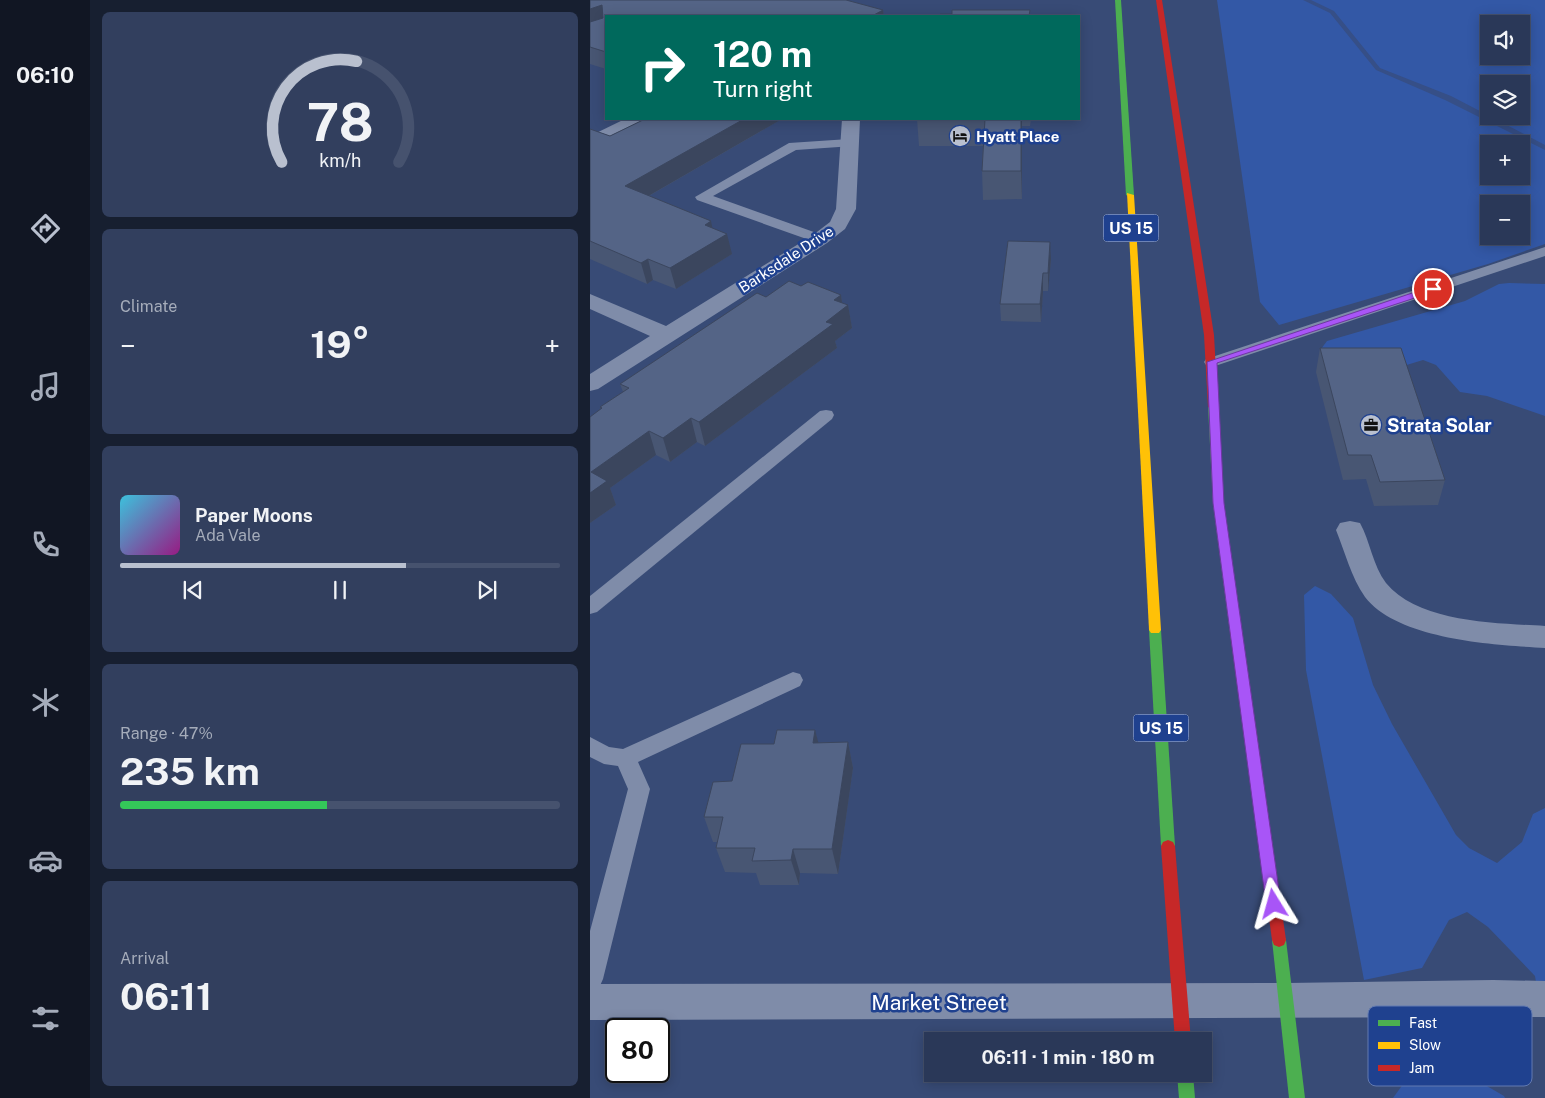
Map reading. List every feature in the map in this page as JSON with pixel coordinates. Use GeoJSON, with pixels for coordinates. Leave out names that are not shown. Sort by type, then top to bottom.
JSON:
{"type":"FeatureCollection","features":[{"type":"Feature","properties":{"kind":"highway","name":"US 15"},"geometry":{"type":"LineString","coordinates":[[1118,0],[1167,824],[1182,1032]]}},
{"type":"Feature","properties":{"kind":"highway"},"geometry":{"type":"LineString","coordinates":[[1159,0],[1212,362],[1218,503],[1287,1002],[1297,1098]]}},
{"type":"Feature","properties":{"kind":"highway"},"geometry":{"type":"LineString","coordinates":[[1186,1082],[1187,1098]]}},
{"type":"Feature","properties":{"kind":"street"},"geometry":{"type":"LineString","coordinates":[[590,142],[636,120]]}},
{"type":"Feature","properties":{"kind":"street","name":"Barksdale Drive"},"geometry":{"type":"LineString","coordinates":[[590,384],[820,239],[838,225],[846,209],[851,120]]}},
{"type":"Feature","properties":{"kind":"street"},"geometry":{"type":"LineString","coordinates":[[590,301],[667,335]]}},
{"type":"Feature","properties":{"kind":"street"},"geometry":{"type":"LineString","coordinates":[[1350,530],[1375,589],[1390,606],[1412,616],[1447,626],[1545,637]]}},
{"type":"Feature","properties":{"kind":"street","name":"Market Street"},"geometry":{"type":"LineString","coordinates":[[590,1002],[1287,1002],[1493,998],[1545,999]]}},
{"type":"Feature","properties":{"kind":"lane"},"geometry":{"type":"LineString","coordinates":[[820,239],[702,197],[793,146],[849,143]]}},
{"type":"Feature","properties":{"kind":"lane"},"geometry":{"type":"LineString","coordinates":[[1212,362],[1545,252]]}},
{"type":"Feature","properties":{"kind":"lane"},"geometry":{"type":"LineString","coordinates":[[590,607],[826,416]]}},
{"type":"Feature","properties":{"kind":"lane"},"geometry":{"type":"LineString","coordinates":[[590,746],[604,756],[625,758],[793,680]]}},
{"type":"Feature","properties":{"kind":"lane"},"geometry":{"type":"LineString","coordinates":[[590,979],[639,789],[625,758]]}},
{"type":"Feature","properties":{"kind":"shaded area"},"geometry":{"type":"Polygon","coordinates":[[[1217,0],[1545,0],[1545,244],[1488,264],[1279,325],[1260,302],[1217,0]]]}},
{"type":"Feature","properties":{"kind":"shaded area"},"geometry":{"type":"Polygon","coordinates":[[[1499,284],[1545,284],[1545,416],[1487,396],[1460,392],[1436,365],[1423,360],[1400,367],[1321,349],[1327,341],[1465,301],[1499,284]]]}},
{"type":"Feature","properties":{"kind":"shaded area"},"geometry":{"type":"Polygon","coordinates":[[[1315,586],[1331,594],[1353,618],[1373,685],[1392,724],[1456,835],[1469,848],[1497,863],[1522,842],[1533,814],[1545,808],[1545,1018],[1541,1014],[1535,976],[1488,927],[1467,912],[1449,920],[1422,968],[1364,980],[1306,670],[1304,595],[1315,586]]]}},
{"type":"Feature","properties":{"kind":"shaded area"},"geometry":{"type":"Polygon","coordinates":[[[1402,1086],[1487,1086],[1505,1098],[1393,1098],[1402,1086]]]}},
{"type":"Feature","properties":{"kind":"building"},"geometry":{"type":"Polygon","coordinates":[[[590,0],[846,0],[883,10],[874,15],[605,15],[605,52],[590,47],[590,22],[603,18],[602,5],[590,9],[590,0]]]}},
{"type":"Feature","properties":{"kind":"building"},"geometry":{"type":"Polygon","coordinates":[[[952,10],[1030,10],[1029,15],[940,15],[952,14],[952,10]]]}},
{"type":"Feature","properties":{"kind":"building"},"geometry":{"type":"Polygon","coordinates":[[[643,120],[742,120],[625,186],[711,221],[705,225],[727,234],[670,268],[648,259],[641,263],[590,241],[590,129],[610,136],[643,120]]]}},
{"type":"Feature","properties":{"kind":"building"},"geometry":{"type":"Polygon","coordinates":[[[985,120],[1021,120],[1021,171],[982,171],[985,120]]]}},
{"type":"Feature","properties":{"kind":"building"},"geometry":{"type":"Polygon","coordinates":[[[1008,241],[1050,242],[1048,273],[1043,273],[1040,304],[1000,304],[1008,241]]]}},
{"type":"Feature","properties":{"kind":"building"},"geometry":{"type":"Polygon","coordinates":[[[789,281],[801,286],[808,282],[841,295],[834,300],[848,305],[826,322],[833,324],[699,422],[691,418],[663,438],[649,431],[591,472],[607,481],[590,493],[590,417],[602,408],[600,407],[629,388],[620,384],[757,293],[766,297],[789,281]]]}},
{"type":"Feature","properties":{"kind":"building","name":"Strata Solar"},"geometry":{"type":"Polygon","coordinates":[[[1320,348],[1401,348],[1445,480],[1380,482],[1371,455],[1348,455],[1320,348]]]}},
{"type":"Feature","properties":{"kind":"building"},"geometry":{"type":"Polygon","coordinates":[[[777,730],[815,730],[813,743],[848,742],[832,849],[793,849],[791,860],[752,861],[755,848],[716,848],[723,817],[704,817],[713,782],[732,781],[741,744],[774,744],[777,730]]]}},
{"type":"Feature","properties":{"kind":"waterway"},"geometry":{"type":"LineString","coordinates":[[1306,0],[1332,12],[1378,69],[1448,98],[1545,148]]}},
{"type":"Feature","properties":{"kind":"traffic: fast"},"geometry":{"type":"LineString","coordinates":[[1118,0],[1130,195]]}},
{"type":"Feature","properties":{"kind":"traffic: fast"},"geometry":{"type":"LineString","coordinates":[[1213,407],[1218,503],[1236,632]]}},
{"type":"Feature","properties":{"kind":"traffic: fast"},"geometry":{"type":"LineString","coordinates":[[1155,630],[1168,846]]}},
{"type":"Feature","properties":{"kind":"traffic: fast"},"geometry":{"type":"LineString","coordinates":[[1279,940],[1297,1098]]}},
{"type":"Feature","properties":{"kind":"traffic: fast"},"geometry":{"type":"LineString","coordinates":[[1186,1082],[1187,1098]]}},
{"type":"Feature","properties":{"kind":"traffic: slow"},"geometry":{"type":"LineString","coordinates":[[1130,195],[1155,630]]}},
{"type":"Feature","properties":{"kind":"traffic: jam"},"geometry":{"type":"LineString","coordinates":[[1159,0],[1209,335],[1213,407]]}},
{"type":"Feature","properties":{"kind":"traffic: jam"},"geometry":{"type":"LineString","coordinates":[[1236,632],[1279,940]]}},
{"type":"Feature","properties":{"kind":"traffic: jam"},"geometry":{"type":"LineString","coordinates":[[1168,846],[1182,1032]]}},
{"type":"Feature","properties":{"kind":"place","name":"Hyatt Place"},"geometry":{"type":"Point","coordinates":[960,136]}},
{"type":"Feature","properties":{"kind":"place","name":"Strata Solar"},"geometry":{"type":"Point","coordinates":[1371,425]}},
{"type":"Feature","properties":{"kind":"route"},"geometry":{"type":"LineString","coordinates":[[1274,904],[1218,503],[1212,362],[1433,289]]}}]}
